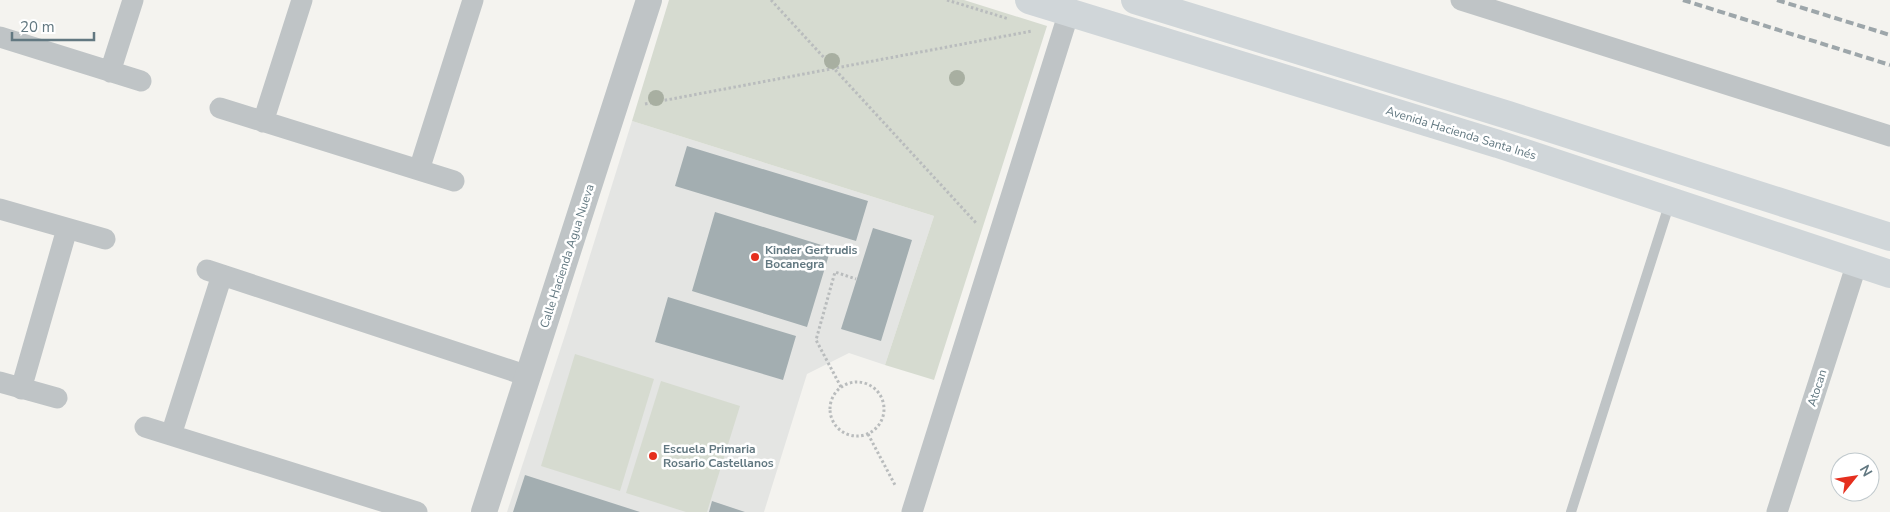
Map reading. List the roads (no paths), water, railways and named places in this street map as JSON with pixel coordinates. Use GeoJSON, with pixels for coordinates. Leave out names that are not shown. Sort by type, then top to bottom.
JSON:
{"type":"FeatureCollection","features":[{"type":"Feature","properties":{"kind":"main road"},"geometry":{"type":"LineString","coordinates":[[1135,0],[1890,237]]}},
{"type":"Feature","properties":{"kind":"main road","name":"Avenida Hacienda Santa Inés"},"geometry":{"type":"LineString","coordinates":[[1021,10],[1069,12],[1498,144],[1890,274]]}},
{"type":"Feature","properties":{"kind":"street"},"geometry":{"type":"LineString","coordinates":[[110,72],[133,0]]}},
{"type":"Feature","properties":{"kind":"street"},"geometry":{"type":"LineString","coordinates":[[263,122],[302,0]]}},
{"type":"Feature","properties":{"kind":"street"},"geometry":{"type":"LineString","coordinates":[[419,170],[473,0]]}},
{"type":"Feature","properties":{"kind":"street","name":"Calle Hacienda Agua Nueva"},"geometry":{"type":"LineString","coordinates":[[484,512],[649,0]]}},
{"type":"Feature","properties":{"kind":"street"},"geometry":{"type":"LineString","coordinates":[[1460,0],[1890,136]]}},
{"type":"Feature","properties":{"kind":"street"},"geometry":{"type":"LineString","coordinates":[[912,512],[1069,12]]}},
{"type":"Feature","properties":{"kind":"street"},"geometry":{"type":"LineString","coordinates":[[0,38],[141,81]]}},
{"type":"Feature","properties":{"kind":"street"},"geometry":{"type":"LineString","coordinates":[[220,108],[454,181]]}},
{"type":"Feature","properties":{"kind":"street"},"geometry":{"type":"LineString","coordinates":[[0,208],[105,239]]}},
{"type":"Feature","properties":{"kind":"street"},"geometry":{"type":"LineString","coordinates":[[21,388],[67,229]]}},
{"type":"Feature","properties":{"kind":"street","name":"Atocan"},"geometry":{"type":"LineString","coordinates":[[1777,512],[1857,263]]}},
{"type":"Feature","properties":{"kind":"street"},"geometry":{"type":"LineString","coordinates":[[171,435],[214,273],[528,376]]}},
{"type":"Feature","properties":{"kind":"street"},"geometry":{"type":"LineString","coordinates":[[0,382],[57,398]]}},
{"type":"Feature","properties":{"kind":"street"},"geometry":{"type":"LineString","coordinates":[[145,427],[417,512]]}},
{"type":"Feature","properties":{"kind":"lane"},"geometry":{"type":"LineString","coordinates":[[1570,512],[1670,201]]}},
{"type":"Feature","properties":{"kind":"railway"},"geometry":{"type":"LineString","coordinates":[[1683,0],[1890,65]]}},
{"type":"Feature","properties":{"kind":"railway"},"geometry":{"type":"LineString","coordinates":[[1777,0],[1890,35]]}},
{"type":"Feature","properties":{"kind":"place","name":"Kinder Gertrudis Bocanegra"},"geometry":{"type":"Point","coordinates":[755,257]}},
{"type":"Feature","properties":{"kind":"place","name":"Escuela Primaria Rosario Castellanos"},"geometry":{"type":"Point","coordinates":[653,456]}}]}
